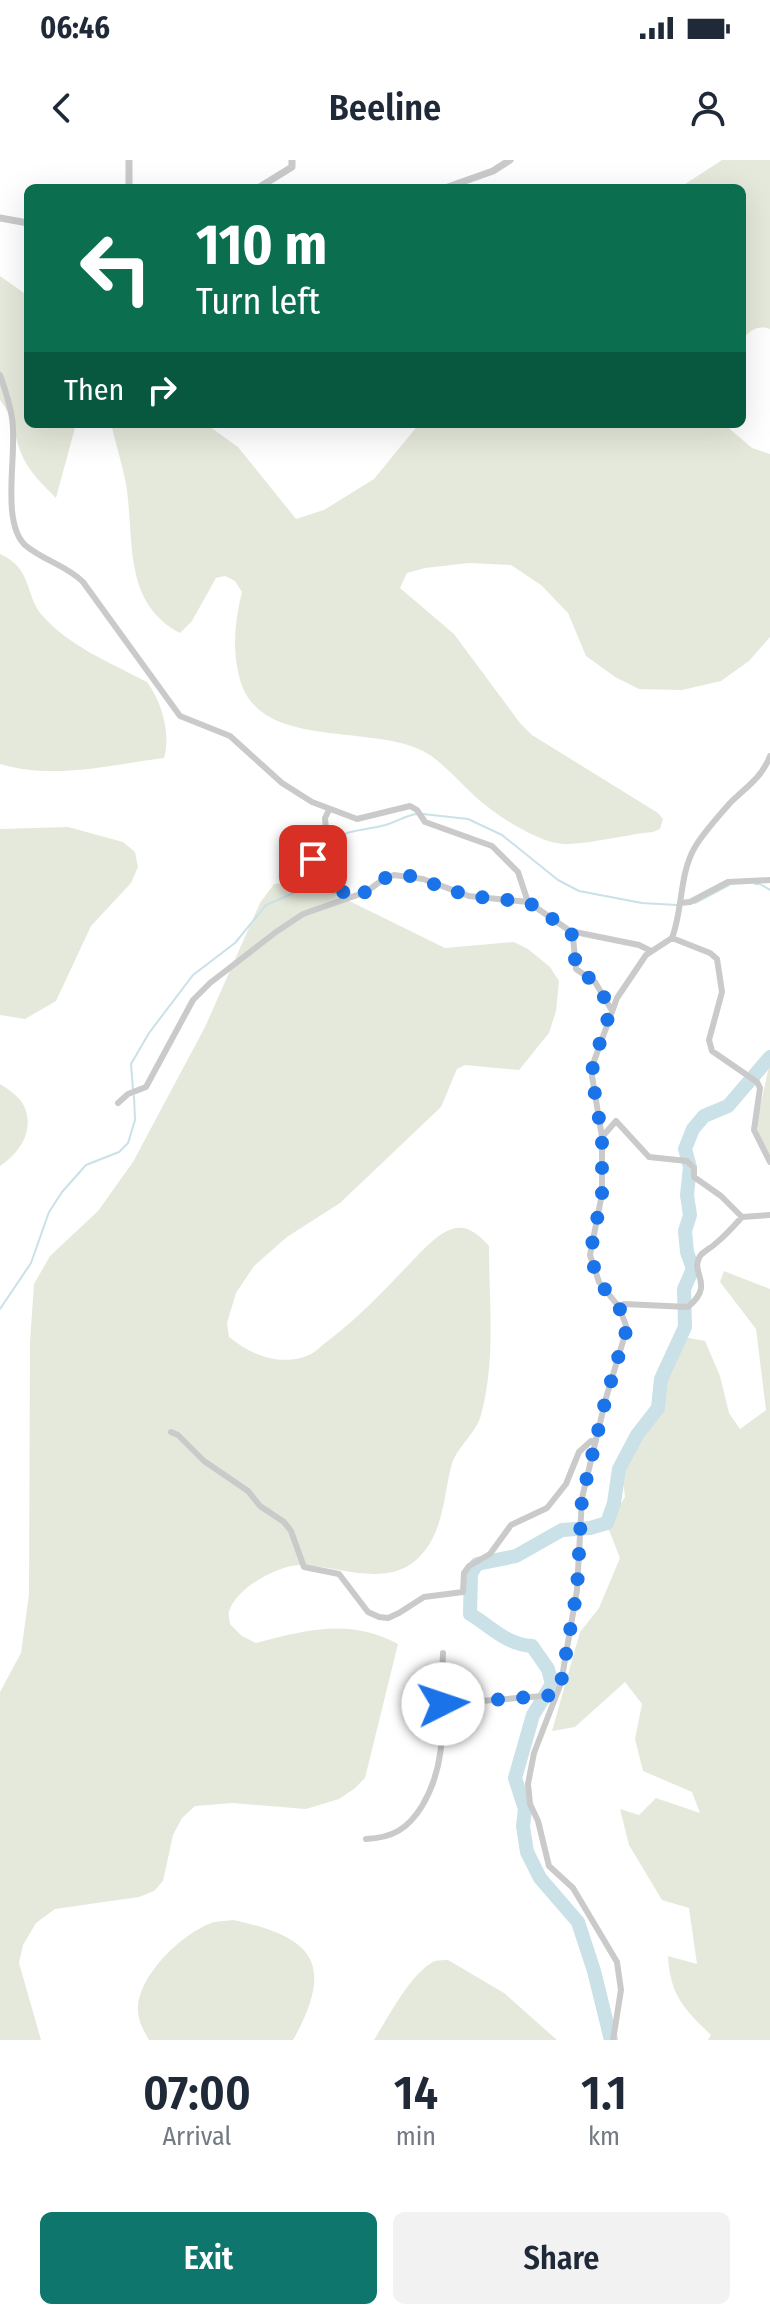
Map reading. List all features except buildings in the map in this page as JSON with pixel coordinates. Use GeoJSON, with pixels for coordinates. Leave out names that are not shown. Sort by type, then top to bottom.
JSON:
{"type":"FeatureCollection","features":[{"type":"Feature","properties":{"kind":"street"},"geometry":{"type":"LineString","coordinates":[[129,160],[129,184]]}},
{"type":"Feature","properties":{"kind":"street"},"geometry":{"type":"LineString","coordinates":[[264,184],[292,167],[292,160]]}},
{"type":"Feature","properties":{"kind":"street"},"geometry":{"type":"LineString","coordinates":[[456,184],[493,171],[510,160]]}},
{"type":"Feature","properties":{"kind":"street"},"geometry":{"type":"LineString","coordinates":[[0,218],[24,222]]}},
{"type":"Feature","properties":{"kind":"street"},"geometry":{"type":"LineString","coordinates":[[0,375],[12,419],[10,509],[17,535],[25,546],[73,572],[83,582],[180,716],[230,736],[282,783],[329,810],[357,819],[410,806],[425,822],[492,846],[518,872],[528,902]]}},
{"type":"Feature","properties":{"kind":"street"},"geometry":{"type":"LineString","coordinates":[[613,2040],[621,1990],[617,1962],[573,1888],[549,1866],[538,1821],[530,1804],[528,1784],[534,1753],[572,1625],[582,1498],[627,1328],[619,1307],[599,1282],[590,1255],[601,1208],[602,1137],[592,1076],[593,1064],[611,1009],[651,951],[672,938],[692,852],[732,801],[753,784],[765,769],[770,756]]}},
{"type":"Feature","properties":{"kind":"street"},"geometry":{"type":"LineString","coordinates":[[329,810],[325,818],[326,831],[313,859],[323,888],[331,893],[347,892],[349,897]]}},
{"type":"Feature","properties":{"kind":"street"},"geometry":{"type":"LineString","coordinates":[[118,1103],[128,1094],[146,1087],[193,1000],[210,983],[303,914],[366,892],[385,878],[407,875],[469,896],[528,902],[570,931],[639,945],[651,951]]}},
{"type":"Feature","properties":{"kind":"street"},"geometry":{"type":"LineString","coordinates":[[680,903],[690,902],[728,882],[770,880]]}},
{"type":"Feature","properties":{"kind":"street"},"geometry":{"type":"LineString","coordinates":[[570,931],[576,969],[595,982],[611,1009]]}},
{"type":"Feature","properties":{"kind":"street"},"geometry":{"type":"LineString","coordinates":[[672,938],[710,953],[717,959],[722,992],[709,1040],[712,1051],[757,1082],[760,1088],[754,1130],[770,1162]]}},
{"type":"Feature","properties":{"kind":"street"},"geometry":{"type":"LineString","coordinates":[[602,1137],[616,1121],[649,1157],[687,1161],[694,1168],[694,1177],[721,1196],[742,1217]]}},
{"type":"Feature","properties":{"kind":"street"},"geometry":{"type":"LineString","coordinates":[[619,1307],[624,1304],[688,1307],[703,1290],[697,1264],[701,1255],[718,1243],[742,1217],[770,1215]]}},
{"type":"Feature","properties":{"kind":"street"},"geometry":{"type":"LineString","coordinates":[[171,1432],[204,1461],[248,1491],[260,1506],[284,1522],[291,1531],[304,1567],[339,1574],[368,1612],[388,1618],[424,1597],[463,1592],[464,1573],[469,1566],[490,1554],[511,1525],[547,1508],[566,1484],[579,1452],[591,1441],[596,1441]]}},
{"type":"Feature","properties":{"kind":"street"},"geometry":{"type":"LineString","coordinates":[[366,1839],[380,1839],[405,1829],[433,1788],[443,1748],[443,1653]]}},
{"type":"Feature","properties":{"kind":"street"},"geometry":{"type":"LineString","coordinates":[[443,1704],[553,1695]]}},
{"type":"Feature","properties":{"kind":"shaded area"},"geometry":{"type":"Polygon","coordinates":[[[722,160],[770,160],[770,329],[754,329],[746,336],[746,184],[685,184],[722,160]]]}},
{"type":"Feature","properties":{"kind":"shaded area"},"geometry":{"type":"Polygon","coordinates":[[[0,276],[24,293],[24,428],[75,428],[56,498],[24,460],[11,419],[0,400],[0,276]]]}},
{"type":"Feature","properties":{"kind":"shaded area"},"geometry":{"type":"Polygon","coordinates":[[[112,428],[212,428],[238,447],[296,519],[324,510],[374,479],[416,428],[729,428],[752,448],[770,454],[770,637],[749,661],[721,681],[682,690],[639,689],[615,677],[586,656],[568,613],[541,585],[511,565],[469,563],[407,573],[400,588],[454,634],[532,735],[663,819],[660,829],[653,832],[583,843],[552,842],[496,813],[423,751],[400,743],[290,725],[267,715],[249,700],[239,676],[236,655],[235,634],[242,592],[235,581],[225,576],[216,578],[192,621],[180,633],[161,620],[148,605],[135,568],[126,484],[112,428]]]}},
{"type":"Feature","properties":{"kind":"shaded area"},"geometry":{"type":"Polygon","coordinates":[[[0,554],[18,566],[36,606],[52,625],[91,653],[147,682],[164,718],[164,758],[61,771],[20,769],[0,764],[0,554]]]}},
{"type":"Feature","properties":{"kind":"shaded area"},"geometry":{"type":"Polygon","coordinates":[[[68,827],[123,842],[135,852],[138,867],[131,883],[91,926],[56,1001],[25,1019],[0,1015],[0,829],[68,827]]]}},
{"type":"Feature","properties":{"kind":"shaded area"},"geometry":{"type":"Polygon","coordinates":[[[295,882],[329,891],[445,948],[514,942],[550,967],[559,981],[556,1011],[549,1033],[519,1070],[465,1065],[457,1069],[441,1107],[340,1203],[287,1237],[254,1266],[236,1293],[227,1323],[229,1337],[257,1354],[288,1360],[309,1355],[353,1320],[438,1236],[451,1229],[468,1229],[489,1246],[490,1352],[481,1415],[451,1467],[437,1529],[415,1561],[402,1569],[375,1574],[302,1565],[282,1569],[249,1586],[229,1612],[230,1624],[242,1636],[256,1643],[310,1631],[345,1629],[380,1636],[398,1644],[365,1778],[339,1799],[306,1809],[233,1803],[195,1806],[182,1818],[173,1835],[163,1881],[154,1891],[139,1897],[55,1909],[36,1923],[23,1945],[19,1963],[41,2040],[0,2040],[0,1692],[21,1653],[29,1594],[30,1342],[34,1284],[50,1256],[98,1211],[133,1162],[205,1027],[260,903],[274,884],[295,882]]]}},
{"type":"Feature","properties":{"kind":"shaded area"},"geometry":{"type":"Polygon","coordinates":[[[770,1061],[770,1159],[758,1137],[757,1122],[770,1061]]]}},
{"type":"Feature","properties":{"kind":"shaded area"},"geometry":{"type":"Polygon","coordinates":[[[0,1084],[22,1103],[28,1124],[19,1148],[0,1166],[0,1084]]]}},
{"type":"Feature","properties":{"kind":"shaded area"},"geometry":{"type":"Polygon","coordinates":[[[724,1271],[770,1289],[770,2040],[708,2040],[711,2035],[686,2009],[675,1991],[668,1956],[697,1964],[689,1908],[662,1900],[629,1845],[620,1809],[639,1815],[656,1798],[700,1813],[692,1792],[643,1771],[635,1739],[642,1704],[625,1682],[575,1727],[552,1731],[580,1632],[599,1608],[620,1558],[607,1525],[625,1497],[622,1471],[632,1448],[659,1414],[663,1369],[684,1337],[705,1341],[720,1376],[729,1413],[740,1429],[766,1410],[756,1329],[720,1282],[724,1271]]]}},
{"type":"Feature","properties":{"kind":"shaded area"},"geometry":{"type":"Polygon","coordinates":[[[233,1920],[282,1935],[298,1945],[309,1958],[314,1973],[313,1991],[293,2040],[149,2040],[138,2010],[145,1983],[153,1970],[189,1935],[214,1922],[233,1920]]]}},
{"type":"Feature","properties":{"kind":"shaded area"},"geometry":{"type":"Polygon","coordinates":[[[448,1960],[504,1993],[557,2040],[374,2040],[401,1996],[426,1966],[435,1961],[448,1960]]]}},
{"type":"Feature","properties":{"kind":"waterway"},"geometry":{"type":"LineString","coordinates":[[320,869],[330,846],[342,835],[417,814]]}},
{"type":"Feature","properties":{"kind":"waterway"},"geometry":{"type":"LineString","coordinates":[[423,814],[468,819],[502,835],[558,880],[579,891],[642,903],[677,905]]}},
{"type":"Feature","properties":{"kind":"waterway"},"geometry":{"type":"LineString","coordinates":[[133,1090],[131,1064],[149,1033],[193,975],[235,943],[266,905],[296,892],[317,875]]}},
{"type":"Feature","properties":{"kind":"waterway"},"geometry":{"type":"LineString","coordinates":[[755,884],[770,890]]}},
{"type":"Feature","properties":{"kind":"waterway"},"geometry":{"type":"LineString","coordinates":[[695,903],[729,885]]}},
{"type":"Feature","properties":{"kind":"waterway"},"geometry":{"type":"LineString","coordinates":[[611,2040],[578,1922],[540,1878],[527,1852],[523,1826],[525,1809],[515,1778],[533,1715],[552,1684],[548,1669],[532,1646],[506,1638],[470,1614],[471,1573],[477,1564],[516,1556],[562,1530],[607,1523],[614,1503],[619,1469],[637,1435],[658,1408],[661,1379],[685,1327],[684,1289],[693,1269],[685,1231],[690,1215],[687,1195],[690,1167],[685,1149],[693,1129],[704,1116],[728,1106],[770,1057]]}},
{"type":"Feature","properties":{"kind":"waterway"},"geometry":{"type":"LineString","coordinates":[[0,1309],[31,1263],[49,1212],[62,1192],[86,1165],[119,1152],[128,1143],[135,1120],[134,1096]]}},
{"type":"Feature","properties":{"kind":"route"},"geometry":{"type":"LineString","coordinates":[[313,859],[323,888],[331,893],[347,892],[349,897],[366,892],[385,878],[407,875],[469,896],[528,902],[570,931],[576,969],[595,982],[611,1009],[593,1064],[592,1076],[602,1137],[602,1194],[590,1255],[599,1282],[619,1307],[627,1328],[582,1498],[577,1590],[561,1683],[556,1695],[443,1704]]}}]}
